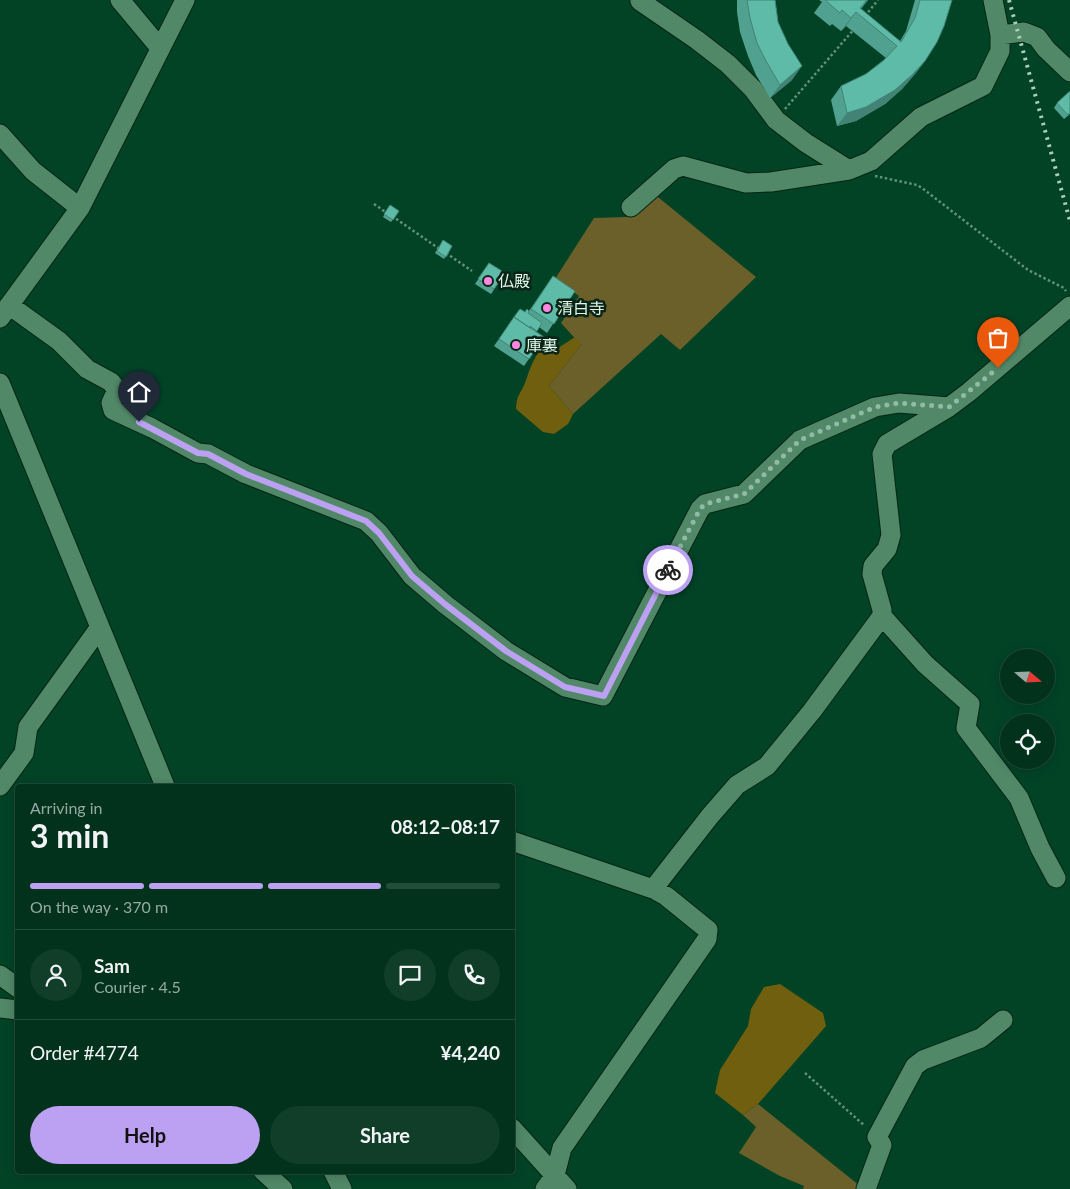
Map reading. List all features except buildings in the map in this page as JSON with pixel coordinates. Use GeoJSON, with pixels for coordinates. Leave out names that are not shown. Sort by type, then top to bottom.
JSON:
{"type":"FeatureCollection","features":[{"type":"Feature","properties":{"kind":"street"},"geometry":{"type":"LineString","coordinates":[[120,0],[160,48]]}},
{"type":"Feature","properties":{"kind":"street"},"geometry":{"type":"LineString","coordinates":[[186,0],[160,48],[98,177],[80,208],[5,311],[60,341],[86,369],[111,382],[117,390],[111,403],[114,410],[198,453],[208,454],[256,478],[292,493],[337,508],[366,521],[379,533],[412,576],[446,605],[498,645],[565,687],[604,696],[700,509],[705,504],[744,494],[800,440],[875,407],[899,403],[949,407]]}},
{"type":"Feature","properties":{"kind":"street"},"geometry":{"type":"LineString","coordinates":[[632,207],[674,169],[683,166],[746,183],[771,182],[849,170],[871,161],[921,117],[983,86],[1000,51],[1000,35],[993,0]]}},
{"type":"Feature","properties":{"kind":"street"},"geometry":{"type":"LineString","coordinates":[[640,2],[697,40],[728,64],[753,89],[776,120],[806,143],[849,170]]}},
{"type":"Feature","properties":{"kind":"street"},"geometry":{"type":"LineString","coordinates":[[1000,35],[1024,32],[1037,37],[1046,49],[1070,72]]}},
{"type":"Feature","properties":{"kind":"street"},"geometry":{"type":"LineString","coordinates":[[0,134],[33,171],[80,208]]}},
{"type":"Feature","properties":{"kind":"street"},"geometry":{"type":"LineString","coordinates":[[652,890],[737,785],[767,766],[812,711],[882,616],[872,574],[873,566],[887,549],[891,535],[882,454],[887,444],[949,407],[969,392],[1070,306]]}},
{"type":"Feature","properties":{"kind":"street"},"geometry":{"type":"LineString","coordinates":[[0,383],[100,626],[160,782]]}},
{"type":"Feature","properties":{"kind":"street"},"geometry":{"type":"LineString","coordinates":[[882,616],[925,664],[970,704],[966,728],[1019,798],[1040,848],[1056,878]]}},
{"type":"Feature","properties":{"kind":"street"},"geometry":{"type":"LineString","coordinates":[[0,786],[24,753],[28,727],[100,626]]}},
{"type":"Feature","properties":{"kind":"street"},"geometry":{"type":"LineString","coordinates":[[515,842],[666,896],[708,930],[707,939],[562,1148],[556,1184]]}},
{"type":"Feature","properties":{"kind":"street"},"geometry":{"type":"LineString","coordinates":[[0,975],[15,986]]}},
{"type":"Feature","properties":{"kind":"street"},"geometry":{"type":"LineString","coordinates":[[0,1008],[15,1010]]}},
{"type":"Feature","properties":{"kind":"street"},"geometry":{"type":"LineString","coordinates":[[866,1189],[882,1145],[877,1137],[914,1066],[924,1060],[981,1038],[1003,1020]]}},
{"type":"Feature","properties":{"kind":"street"},"geometry":{"type":"LineString","coordinates":[[515,1132],[556,1184]]}},
{"type":"Feature","properties":{"kind":"street"},"geometry":{"type":"LineString","coordinates":[[334,1174],[342,1189]]}},
{"type":"Feature","properties":{"kind":"path"},"geometry":{"type":"LineString","coordinates":[[862,19],[878,0]]}},
{"type":"Feature","properties":{"kind":"path"},"geometry":{"type":"LineString","coordinates":[[776,120],[857,26]]}},
{"type":"Feature","properties":{"kind":"path"},"geometry":{"type":"LineString","coordinates":[[849,170],[917,185],[1028,270],[1064,288],[1070,296]]}},
{"type":"Feature","properties":{"kind":"path"},"geometry":{"type":"LineString","coordinates":[[374,204],[472,271]]}},
{"type":"Feature","properties":{"kind":"path"},"geometry":{"type":"LineString","coordinates":[[805,1074],[877,1137]]}},
{"type":"Feature","properties":{"kind":"shaded area"},"geometry":{"type":"Polygon","coordinates":[[[653,193],[756,277],[680,350],[661,334],[573,414],[549,386],[581,345],[561,323],[579,296],[555,279],[594,218],[626,217],[653,193]]]}},
{"type":"Feature","properties":{"kind":"shaded area"},"geometry":{"type":"Polygon","coordinates":[[[575,337],[581,345],[549,386],[573,414],[568,424],[554,434],[543,432],[516,409],[518,397],[538,353],[558,348],[575,337]]]}},
{"type":"Feature","properties":{"kind":"shaded area"},"geometry":{"type":"Polygon","coordinates":[[[780,984],[823,1013],[826,1026],[758,1104],[743,1115],[715,1093],[720,1070],[748,1026],[751,1009],[764,987],[780,984]]]}},
{"type":"Feature","properties":{"kind":"shaded area"},"geometry":{"type":"Polygon","coordinates":[[[758,1104],[860,1186],[858,1189],[803,1189],[804,1186],[780,1176],[739,1153],[756,1127],[743,1115],[758,1104]]]}},
{"type":"Feature","properties":{"kind":"railway"},"geometry":{"type":"LineString","coordinates":[[1009,0],[1070,221]]}},
{"type":"Feature","properties":{"kind":"way so far"},"geometry":{"type":"LineString","coordinates":[[668,570],[700,509],[705,504],[744,494],[800,440],[875,407],[899,403],[949,407],[998,368]]}},
{"type":"Feature","properties":{"kind":"place","name":"仏殿"},"geometry":{"type":"Point","coordinates":[488,281]}},
{"type":"Feature","properties":{"kind":"place","name":"清白寺"},"geometry":{"type":"Point","coordinates":[547,308]}},
{"type":"Feature","properties":{"kind":"place","name":"庫裏"},"geometry":{"type":"Point","coordinates":[516,345]}},
{"type":"Feature","properties":{"kind":"route"},"geometry":{"type":"LineString","coordinates":[[139,422],[198,453],[208,454],[246,474],[292,493],[337,508],[366,521],[379,533],[412,576],[446,605],[506,651],[565,687],[604,696],[668,570]]}}]}
